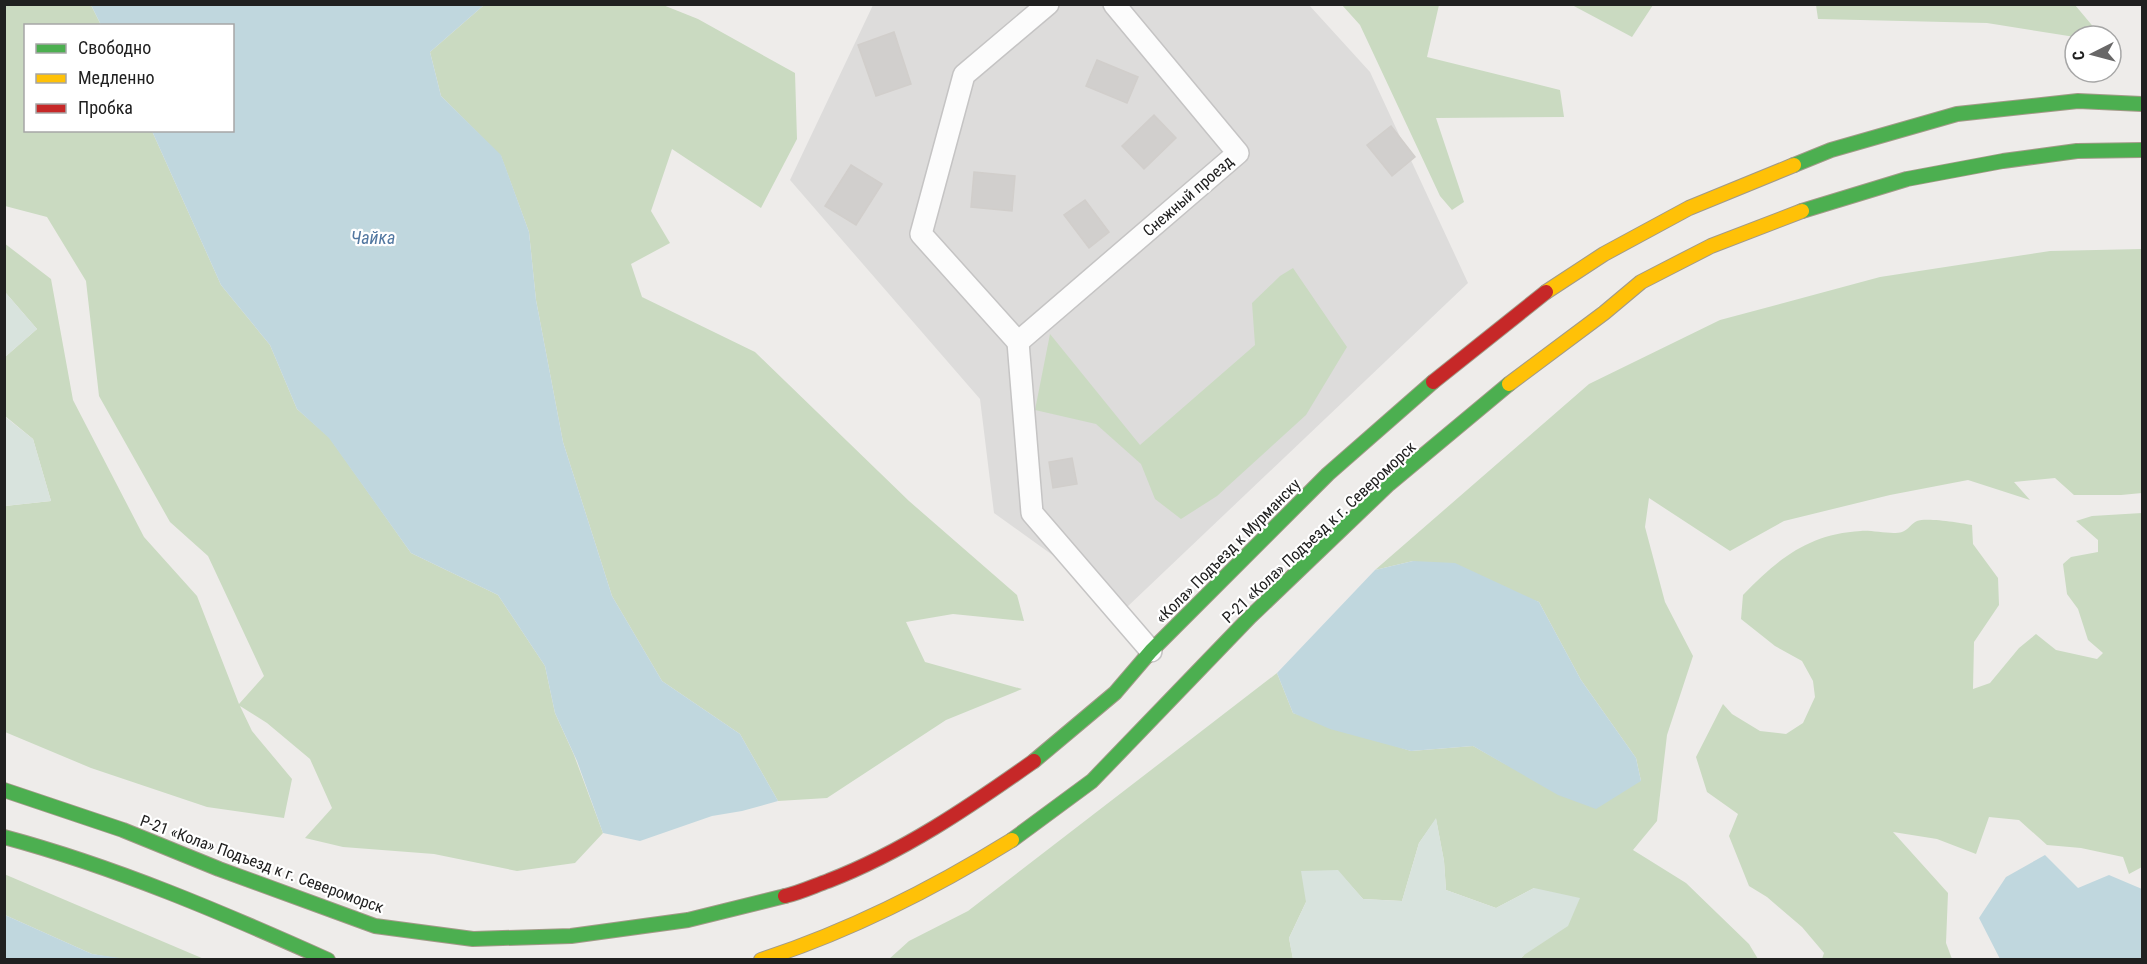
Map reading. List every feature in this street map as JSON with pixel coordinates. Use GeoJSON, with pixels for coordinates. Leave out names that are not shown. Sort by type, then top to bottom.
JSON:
{"type":"FeatureCollection","features":[{"type":"Feature","properties":{"kind":"main road","name":"Р-21 «Кола» Подъезд к г. Североморск"},"geometry":{"type":"LineString","coordinates":[[1328,474],[1442,374],[1533,301],[1604,254],[1689,208],[1831,150],[1957,114],[2078,100],[2142,104]]}},
{"type":"Feature","properties":{"kind":"main road","name":"Р-21 «Кола» Подъезд к г. Североморск"},"geometry":{"type":"LineString","coordinates":[[761,960],[810,944],[893,906],[961,871],[1019,835],[1092,781],[1250,617],[1389,484],[1504,388],[1604,313],[1641,282],[1711,246],[1815,205],[1907,179],[2003,161],[2076,151],[2142,150]]}},
{"type":"Feature","properties":{"kind":"main road","name":"«Кола» Подъезд к Мурманску"},"geometry":{"type":"LineString","coordinates":[[1151,651],[1328,474]]}},
{"type":"Feature","properties":{"kind":"main road","name":"Р-21 «Кола» Подъезд к г. Североморск"},"geometry":{"type":"LineString","coordinates":[[4,790],[123,830],[375,926],[473,939],[571,936],[688,920],[794,894],[861,867],[914,840],[972,805],[1046,753],[1115,693],[1151,651]]}},
{"type":"Feature","properties":{"kind":"main road"},"geometry":{"type":"LineString","coordinates":[[4,837],[41,847],[214,909],[328,960]]}},
{"type":"Feature","properties":{"kind":"street"},"geometry":{"type":"LineString","coordinates":[[1048,4],[964,75],[921,234],[1018,342],[1032,513],[1151,651]]}},
{"type":"Feature","properties":{"kind":"street","name":"Снежный проезд"},"geometry":{"type":"LineString","coordinates":[[1018,342],[1238,153],[1114,4]]}},
{"type":"Feature","properties":{"kind":"shaded area"},"geometry":{"type":"Polygon","coordinates":[[[873,5],[1309,5],[1370,72],[1468,283],[1126,608],[994,513],[980,399],[790,180],[873,5]]]}},
{"type":"Feature","properties":{"kind":"shaded area"},"geometry":{"type":"Polygon","coordinates":[[[5,292],[37,329],[4,357],[5,292]]]}},
{"type":"Feature","properties":{"kind":"shaded area"},"geometry":{"type":"Polygon","coordinates":[[[4,416],[33,439],[51,501],[5,506],[4,416]]]}},
{"type":"Feature","properties":{"kind":"shaded area"},"geometry":{"type":"Polygon","coordinates":[[[1436,818],[1444,861],[1446,890],[1496,908],[1534,888],[1580,898],[1568,926],[1520,959],[1293,959],[1289,938],[1306,902],[1301,871],[1338,870],[1363,899],[1402,901],[1419,843],[1436,818]]]}},
{"type":"Feature","properties":{"kind":"green space"},"geometry":{"type":"Polygon","coordinates":[[[1653,4],[1632,37],[1572,5],[1653,4]]]}},
{"type":"Feature","properties":{"kind":"green space"},"geometry":{"type":"Polygon","coordinates":[[[5,5],[91,5],[100,24],[24,24],[24,132],[152,132],[221,285],[270,345],[297,409],[329,437],[411,553],[498,595],[545,666],[555,713],[574,755],[603,833],[575,863],[517,871],[434,854],[343,847],[305,838],[332,808],[310,759],[267,723],[240,706],[252,731],[292,779],[284,818],[207,807],[91,768],[5,732],[5,506],[51,501],[33,439],[5,416],[5,357],[37,329],[5,292],[4,243],[51,279],[73,400],[144,537],[197,596],[239,704],[264,676],[208,556],[170,522],[99,396],[86,281],[47,217],[5,206],[5,5]]]}},
{"type":"Feature","properties":{"kind":"green space"},"geometry":{"type":"Polygon","coordinates":[[[484,5],[663,5],[698,19],[795,73],[797,139],[761,208],[672,149],[651,211],[670,243],[631,264],[642,297],[755,352],[909,501],[1017,595],[1024,621],[953,614],[906,622],[925,662],[1022,689],[946,720],[827,798],[778,801],[740,734],[662,681],[612,596],[563,442],[536,300],[529,232],[501,156],[441,96],[430,52],[484,5]]]}},
{"type":"Feature","properties":{"kind":"green space"},"geometry":{"type":"Polygon","coordinates":[[[1342,5],[1439,5],[1427,57],[1560,90],[1564,117],[1436,118],[1464,202],[1452,210],[1440,196],[1360,25],[1342,5]]]}},
{"type":"Feature","properties":{"kind":"green space"},"geometry":{"type":"Polygon","coordinates":[[[1816,5],[2075,5],[2091,24],[2063,24],[2063,35],[1987,23],[1818,19],[1816,5]]]}},
{"type":"Feature","properties":{"kind":"green space"},"geometry":{"type":"Polygon","coordinates":[[[2142,249],[2142,493],[2074,495],[2055,478],[2014,482],[2030,500],[1968,480],[1890,495],[1784,521],[1730,551],[1649,498],[1645,527],[1665,602],[1693,656],[1667,735],[1657,821],[1633,850],[1686,883],[1749,944],[1758,959],[1520,959],[1524,955],[1534,888],[1496,908],[1446,890],[1444,861],[1436,819],[1419,843],[1402,901],[1363,899],[1337,870],[1306,902],[1289,938],[1293,959],[888,960],[909,941],[968,911],[1277,673],[1293,713],[1411,751],[1473,746],[1507,765],[1641,781],[1636,758],[1581,680],[1539,602],[1413,561],[1375,570],[1589,384],[1720,320],[1880,277],[2050,251],[2142,249]]]}},
{"type":"Feature","properties":{"kind":"green space"},"geometry":{"type":"Polygon","coordinates":[[[1293,268],[1347,347],[1306,415],[1217,496],[1181,519],[1155,499],[1141,464],[1096,424],[1035,410],[1050,334],[1140,445],[1255,345],[1252,303],[1280,276],[1293,268]]]}},
{"type":"Feature","properties":{"kind":"green space"},"geometry":{"type":"Polygon","coordinates":[[[2142,513],[2142,867],[2129,874],[2123,857],[2081,848],[2047,845],[2019,820],[1989,817],[1976,854],[1937,839],[1893,832],[1948,893],[1946,943],[1952,959],[1822,959],[1824,953],[1802,927],[1767,897],[1749,886],[1729,836],[1738,814],[1707,792],[1696,757],[1723,704],[1732,714],[1760,731],[1786,734],[1803,723],[1815,697],[1813,681],[1802,661],[1775,646],[1741,619],[1743,595],[1782,560],[1795,551],[1825,537],[1861,531],[1898,533],[1922,520],[1972,525],[1973,544],[1998,578],[1999,605],[1974,642],[1973,689],[1990,683],[2019,648],[2036,634],[2056,650],[2097,659],[2103,653],[2088,640],[2078,609],[2067,594],[2063,564],[2071,557],[2098,552],[2098,540],[2076,521],[2092,516],[2142,513]]]}},
{"type":"Feature","properties":{"kind":"green space"},"geometry":{"type":"Polygon","coordinates":[[[4,874],[204,959],[127,960],[92,954],[5,915],[4,874]]]}},
{"type":"Feature","properties":{"kind":"water","name":"Чайка"},"geometry":{"type":"Polygon","coordinates":[[[91,5],[484,5],[430,52],[441,96],[501,155],[529,232],[536,300],[563,442],[612,596],[662,681],[740,734],[778,801],[712,816],[640,841],[603,833],[577,761],[555,713],[545,666],[498,595],[411,553],[329,438],[297,409],[270,345],[221,285],[152,132],[234,132],[234,24],[100,24],[91,5]]]}},
{"type":"Feature","properties":{"kind":"water"},"geometry":{"type":"Polygon","coordinates":[[[1413,561],[1455,563],[1539,602],[1581,680],[1636,758],[1641,781],[1596,809],[1558,795],[1473,746],[1411,751],[1330,729],[1293,713],[1277,673],[1375,570],[1413,561]]]}},
{"type":"Feature","properties":{"kind":"water"},"geometry":{"type":"Polygon","coordinates":[[[2045,855],[2078,888],[2109,875],[2142,889],[2142,959],[2000,959],[1979,918],[2006,877],[2045,855]]]}},
{"type":"Feature","properties":{"kind":"water"},"geometry":{"type":"Polygon","coordinates":[[[5,915],[92,954],[127,959],[5,959],[5,915]]]}},
{"type":"Feature","properties":{"kind":"building"},"geometry":{"type":"Polygon","coordinates":[[[894,32],[911,84],[876,96],[858,45],[894,32]]]}},
{"type":"Feature","properties":{"kind":"building"},"geometry":{"type":"Polygon","coordinates":[[[1097,60],[1138,77],[1127,103],[1086,86],[1097,60]]]}},
{"type":"Feature","properties":{"kind":"building"},"geometry":{"type":"Polygon","coordinates":[[[1154,115],[1176,138],[1144,169],[1122,146],[1154,115]]]}},
{"type":"Feature","properties":{"kind":"building"},"geometry":{"type":"Polygon","coordinates":[[[1391,126],[1415,157],[1392,176],[1367,145],[1391,126]]]}},
{"type":"Feature","properties":{"kind":"building"},"geometry":{"type":"Polygon","coordinates":[[[851,165],[882,184],[856,225],[825,206],[851,165]]]}},
{"type":"Feature","properties":{"kind":"building"},"geometry":{"type":"Polygon","coordinates":[[[974,172],[1015,176],[1012,211],[971,207],[974,172]]]}},
{"type":"Feature","properties":{"kind":"building"},"geometry":{"type":"Polygon","coordinates":[[[1085,200],[1109,232],[1089,248],[1064,215],[1085,200]]]}},
{"type":"Feature","properties":{"kind":"building"},"geometry":{"type":"Polygon","coordinates":[[[1072,458],[1077,484],[1053,488],[1049,462],[1072,458]]]}},
{"type":"Feature","properties":{"kind":"traffic: fast"},"geometry":{"type":"LineString","coordinates":[[1794,165],[1831,150],[1957,114],[2078,101],[2142,104]]}},
{"type":"Feature","properties":{"kind":"traffic: fast"},"geometry":{"type":"LineString","coordinates":[[1802,211],[1907,179],[2003,161],[2077,151],[2142,150]]}},
{"type":"Feature","properties":{"kind":"traffic: fast"},"geometry":{"type":"LineString","coordinates":[[1034,761],[1115,693],[1151,651],[1328,474],[1433,382]]}},
{"type":"Feature","properties":{"kind":"traffic: fast"},"geometry":{"type":"LineString","coordinates":[[1012,840],[1092,781],[1250,617],[1389,484],[1509,384]]}},
{"type":"Feature","properties":{"kind":"traffic: fast"},"geometry":{"type":"LineString","coordinates":[[4,790],[123,830],[219,869],[375,926],[473,939],[571,936],[688,920],[785,896]]}},
{"type":"Feature","properties":{"kind":"traffic: fast"},"geometry":{"type":"LineString","coordinates":[[4,837],[128,877],[209,908],[328,960]]}},
{"type":"Feature","properties":{"kind":"traffic: slow"},"geometry":{"type":"LineString","coordinates":[[1546,292],[1604,254],[1689,208],[1794,165]]}},
{"type":"Feature","properties":{"kind":"traffic: slow"},"geometry":{"type":"LineString","coordinates":[[1509,384],[1604,313],[1641,282],[1711,246],[1802,211]]}},
{"type":"Feature","properties":{"kind":"traffic: slow"},"geometry":{"type":"LineString","coordinates":[[761,960],[827,936],[890,908],[1012,840]]}},
{"type":"Feature","properties":{"kind":"traffic: jam"},"geometry":{"type":"LineString","coordinates":[[1433,382],[1546,292]]}},
{"type":"Feature","properties":{"kind":"traffic: jam"},"geometry":{"type":"LineString","coordinates":[[785,896],[856,869],[909,842],[960,812],[1034,761]]}}]}
